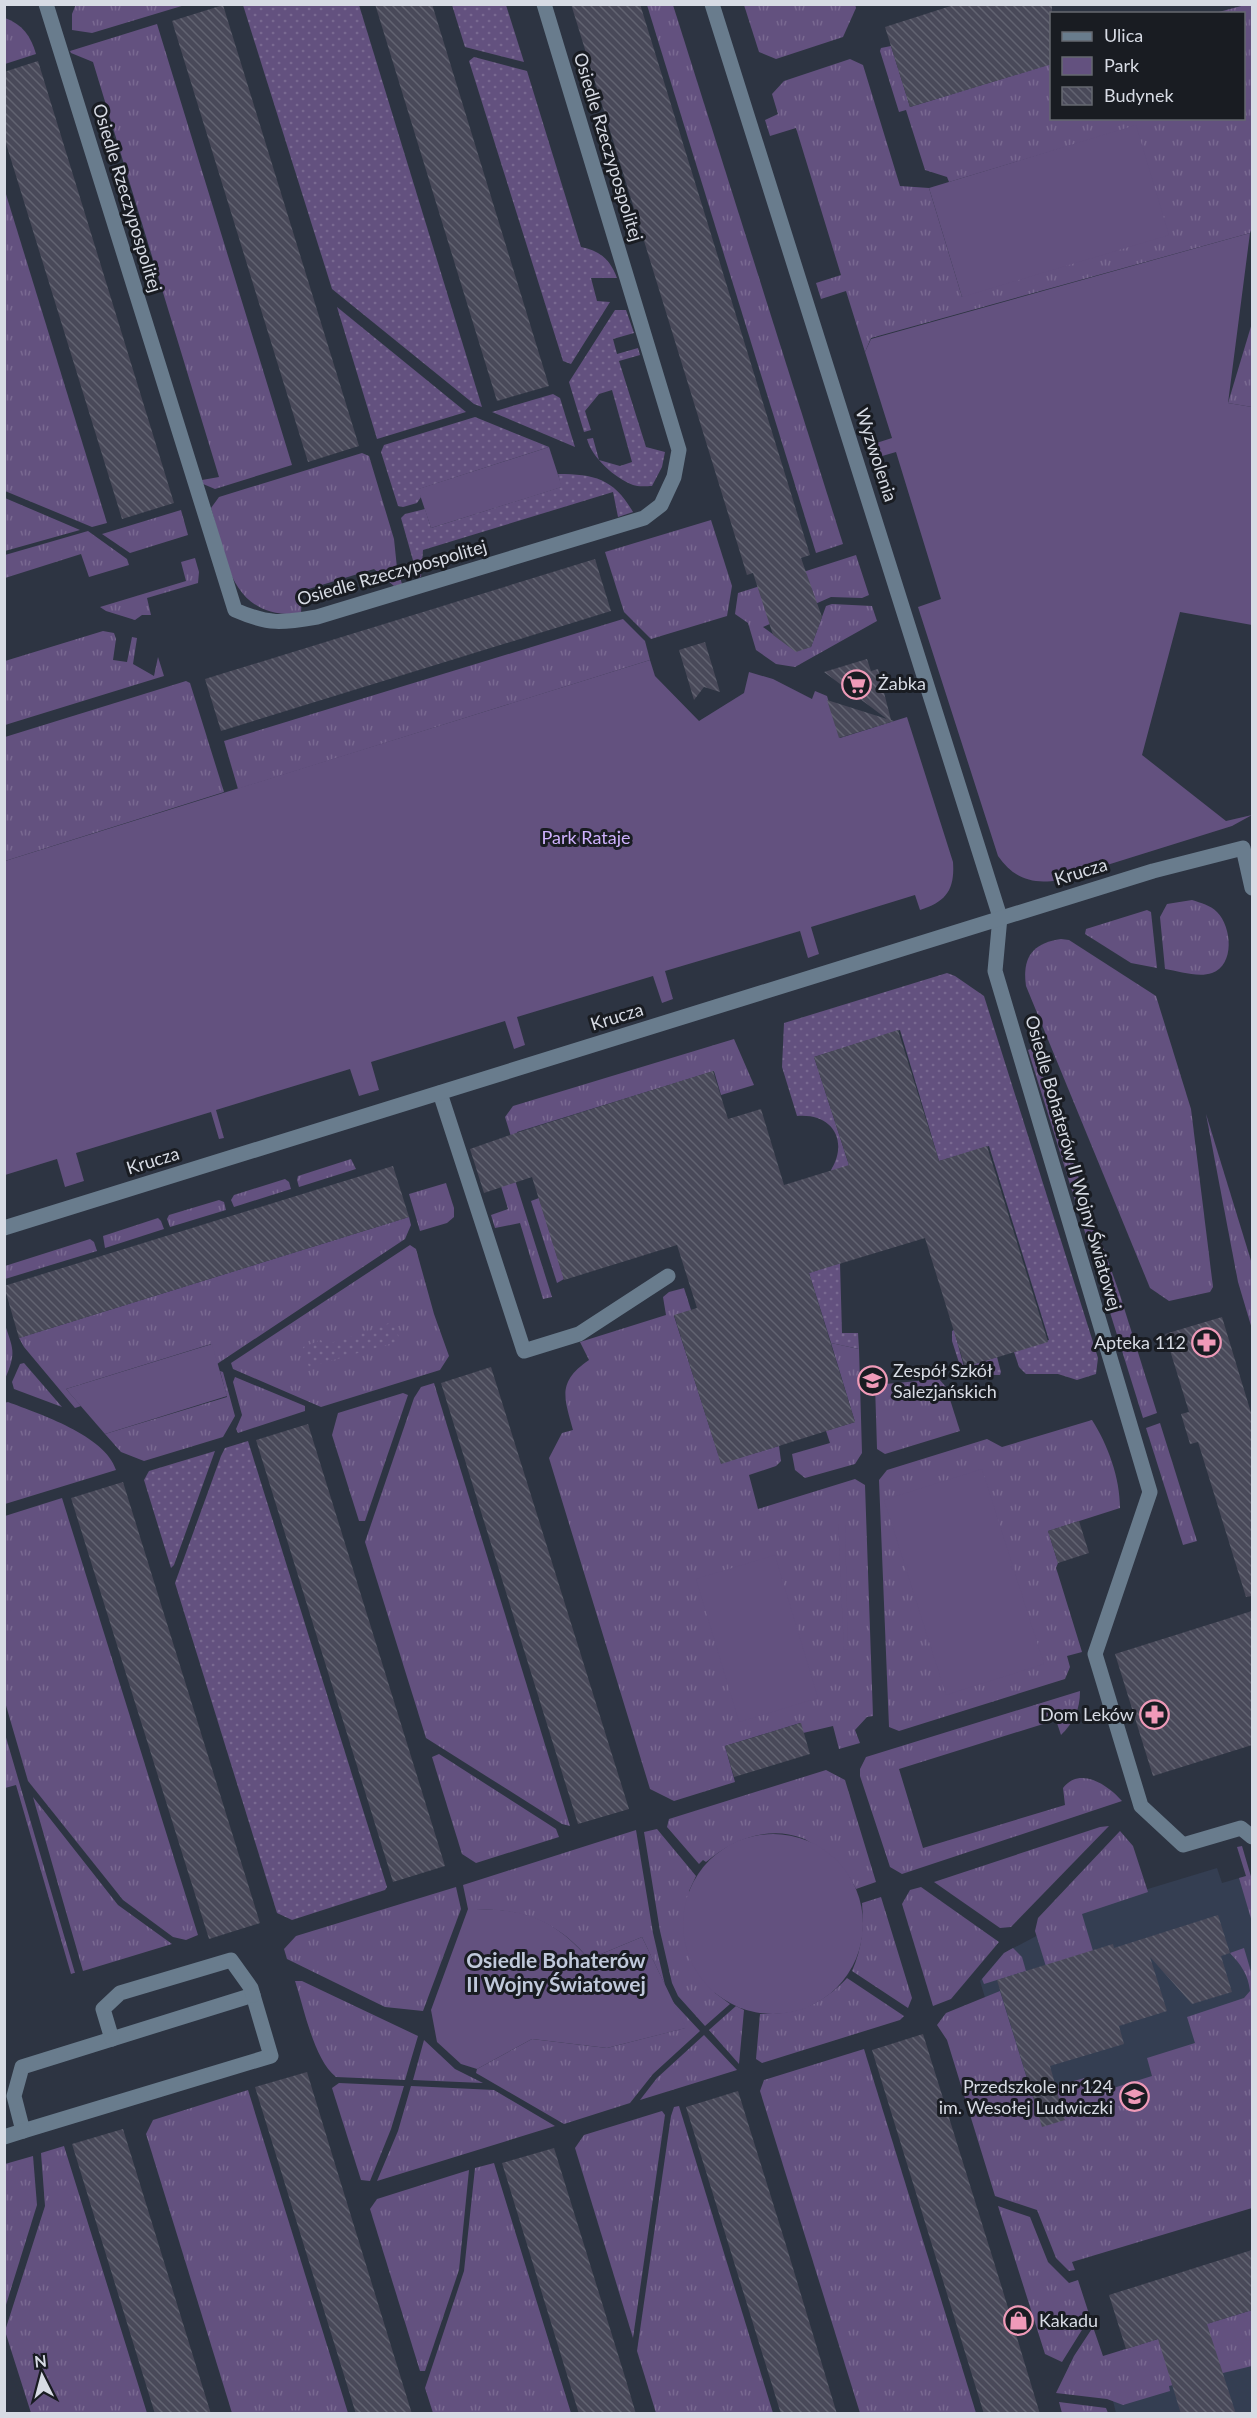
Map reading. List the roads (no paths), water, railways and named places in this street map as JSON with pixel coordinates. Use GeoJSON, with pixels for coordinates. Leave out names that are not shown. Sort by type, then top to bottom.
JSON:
{"type":"FeatureCollection","features":[{"type":"Feature","properties":{"kind":"street","name":"Osiedle Rzeczypospolitej"},"geometry":{"type":"LineString","coordinates":[[46,4],[235,610],[254,618],[283,623],[317,617],[644,518],[661,505],[674,477],[680,450],[544,4]]}},
{"type":"Feature","properties":{"kind":"street","name":"Wyzwolenia"},"geometry":{"type":"LineString","coordinates":[[712,4],[1000,917]]}},
{"type":"Feature","properties":{"kind":"street","name":"Krucza"},"geometry":{"type":"LineString","coordinates":[[4,1228],[1153,871],[1243,848],[1252,888]]}},
{"type":"Feature","properties":{"kind":"street","name":"Osiedle Bohaterów II Wojny Światowej"},"geometry":{"type":"LineString","coordinates":[[1000,917],[995,971],[1150,1492],[1095,1654],[1141,1806],[1183,1845],[1241,1828],[1252,1837]]}},
{"type":"Feature","properties":{"kind":"street"},"geometry":{"type":"LineString","coordinates":[[440,1092],[524,1351],[579,1334],[668,1276]]}},
{"type":"Feature","properties":{"kind":"street"},"geometry":{"type":"LineString","coordinates":[[4,2137],[271,2056],[251,1988],[231,1960],[120,1993],[103,2009],[112,2039]]}},
{"type":"Feature","properties":{"kind":"street"},"geometry":{"type":"LineString","coordinates":[[23,2131],[14,2096],[22,2067],[253,1995]]}},
{"type":"Feature","properties":{"kind":"place","name":"Żabka"},"geometry":{"type":"Point","coordinates":[857,684]}},
{"type":"Feature","properties":{"kind":"place","name":"Apteka 112"},"geometry":{"type":"Point","coordinates":[1207,1343]}},
{"type":"Feature","properties":{"kind":"place","name":"Zespół Szkół Salezjańskich"},"geometry":{"type":"Point","coordinates":[872,1381]}},
{"type":"Feature","properties":{"kind":"place","name":"Dom Leków"},"geometry":{"type":"Point","coordinates":[1155,1715]}},
{"type":"Feature","properties":{"kind":"place","name":"Przedszkole nr 124 im. Wesołej Ludwiczki"},"geometry":{"type":"Point","coordinates":[1134,2097]}},
{"type":"Feature","properties":{"kind":"place","name":"Kakadu"},"geometry":{"type":"Point","coordinates":[1018,2321]}},
{"type":"Feature","properties":{"kind":"district","name":"Osiedle Bohaterów II Wojny Światowej"},"geometry":{"type":"Point","coordinates":[556,1973]}},
{"type":"Feature","properties":{"kind":"park label","name":"Park Rataje"},"geometry":{"type":"Point","coordinates":[586,838]}}]}
